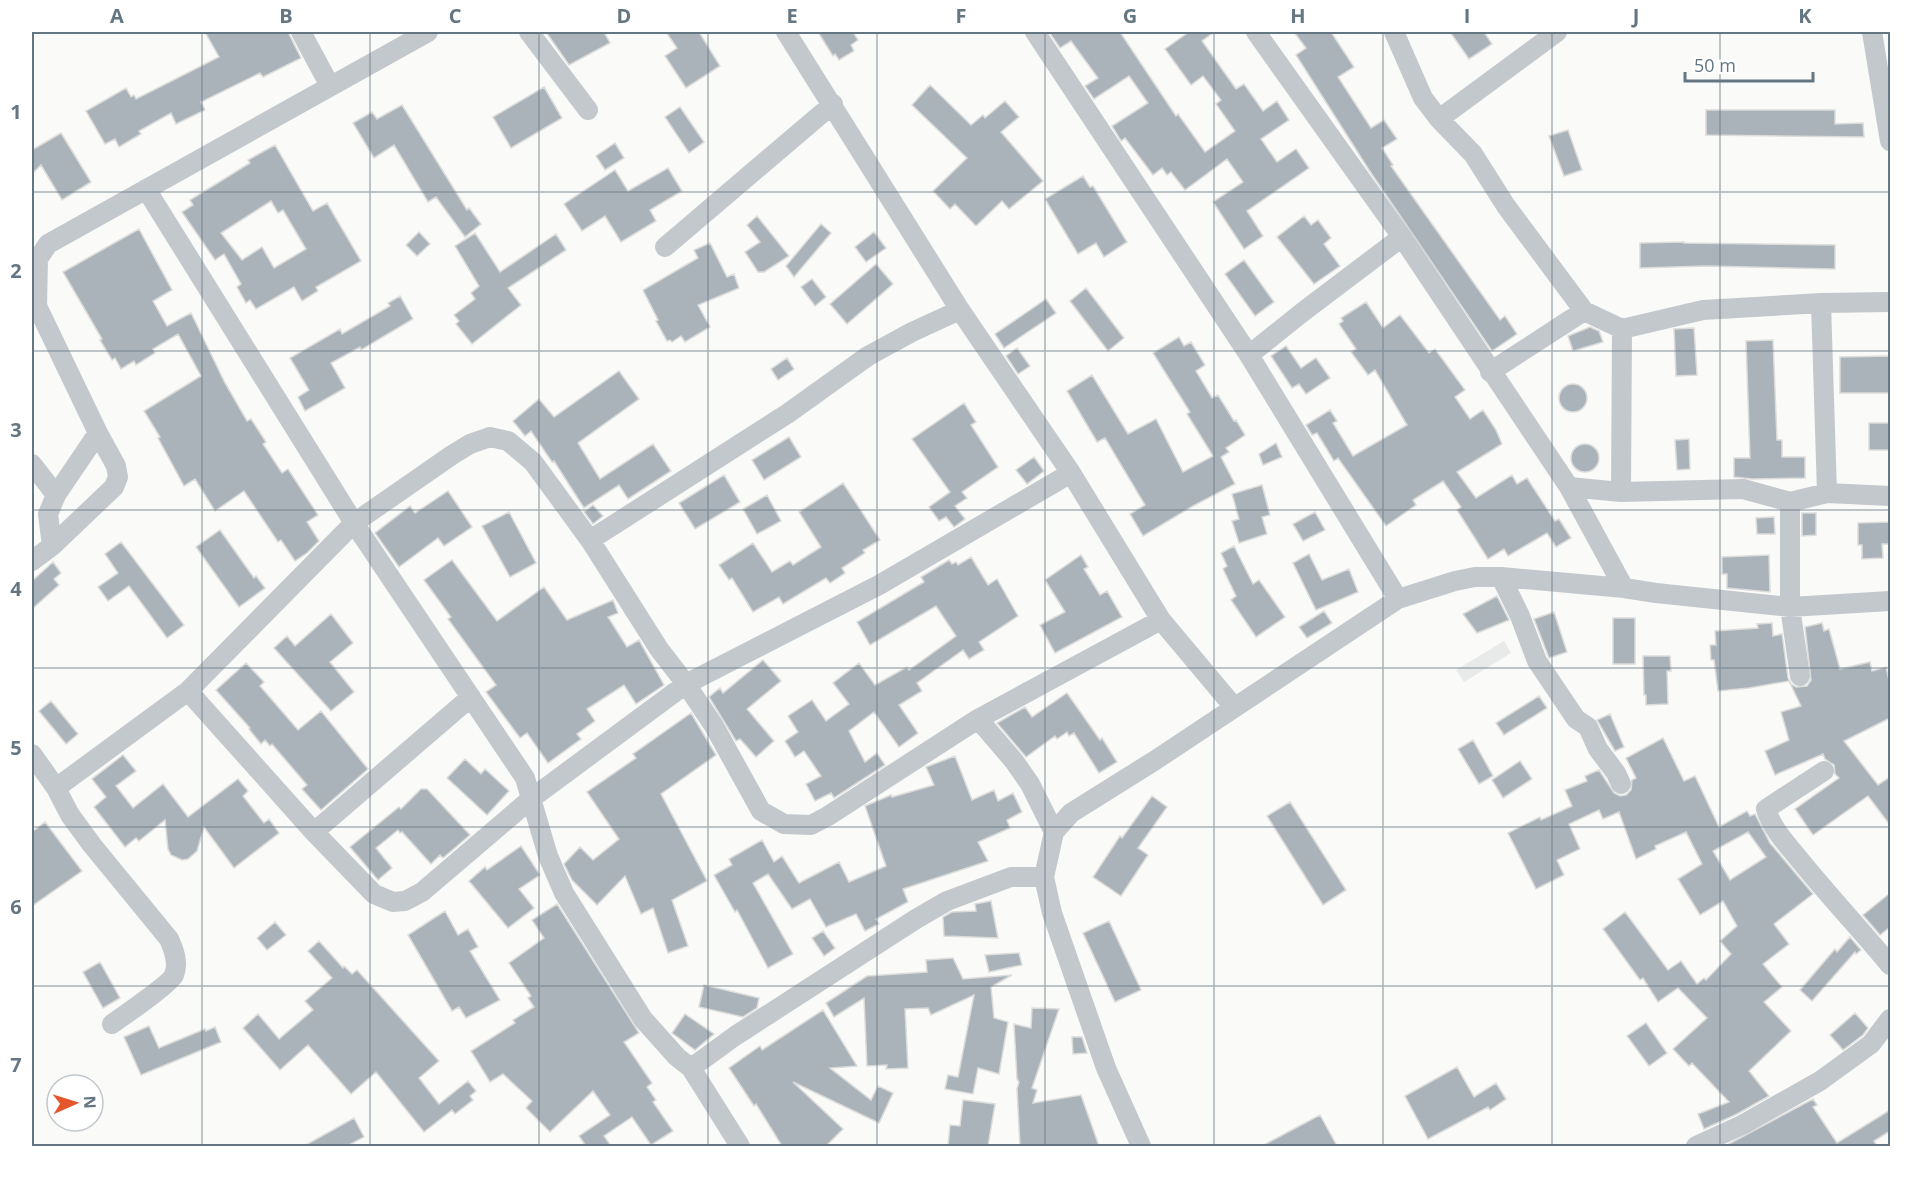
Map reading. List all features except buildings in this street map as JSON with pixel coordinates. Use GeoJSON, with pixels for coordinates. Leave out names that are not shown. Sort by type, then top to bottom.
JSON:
{"type":"FeatureCollection","features":[{"type":"Feature","properties":{"kind":"street"},"geometry":{"type":"LineString","coordinates":[[301,32],[330,86]]}},
{"type":"Feature","properties":{"kind":"street"},"geometry":{"type":"LineString","coordinates":[[32,561],[52,546],[114,487],[118,477],[116,466],[34,301],[38,259],[48,244],[428,32]]}},
{"type":"Feature","properties":{"kind":"street"},"geometry":{"type":"LineString","coordinates":[[530,32],[588,110]]}},
{"type":"Feature","properties":{"kind":"street"},"geometry":{"type":"LineString","coordinates":[[786,32],[960,310],[1071,473],[1161,620],[1234,707]]}},
{"type":"Feature","properties":{"kind":"street"},"geometry":{"type":"LineString","coordinates":[[1035,32],[1249,355],[1398,599]]}},
{"type":"Feature","properties":{"kind":"street"},"geometry":{"type":"LineString","coordinates":[[1256,32],[1402,237],[1569,488],[1624,588]]}},
{"type":"Feature","properties":{"kind":"street"},"geometry":{"type":"LineString","coordinates":[[1394,32],[1423,98],[1439,119],[1473,154],[1506,206],[1584,311],[1622,329],[1703,310],[1821,303],[1890,303]]}},
{"type":"Feature","properties":{"kind":"street"},"geometry":{"type":"LineString","coordinates":[[1439,119],[1557,32]]}},
{"type":"Feature","properties":{"kind":"street"},"geometry":{"type":"LineString","coordinates":[[1872,32],[1890,141]]}},
{"type":"Feature","properties":{"kind":"street"},"geometry":{"type":"LineString","coordinates":[[665,247],[833,104]]}},
{"type":"Feature","properties":{"kind":"street"},"geometry":{"type":"LineString","coordinates":[[146,189],[354,523],[525,778],[548,856],[564,893],[643,1019],[677,1057],[691,1068],[740,1146]]}},
{"type":"Feature","properties":{"kind":"street"},"geometry":{"type":"LineString","coordinates":[[1249,355],[1402,237]]}},
{"type":"Feature","properties":{"kind":"street"},"geometry":{"type":"LineString","coordinates":[[1821,303],[1827,493]]}},
{"type":"Feature","properties":{"kind":"street"},"geometry":{"type":"LineString","coordinates":[[590,540],[787,414],[868,356],[960,310]]}},
{"type":"Feature","properties":{"kind":"street"},"geometry":{"type":"LineString","coordinates":[[1490,372],[1584,311]]}},
{"type":"Feature","properties":{"kind":"street"},"geometry":{"type":"LineString","coordinates":[[1621,492],[1622,329]]}},
{"type":"Feature","properties":{"kind":"street"},"geometry":{"type":"LineString","coordinates":[[52,546],[48,514],[56,495],[98,433]]}},
{"type":"Feature","properties":{"kind":"street"},"geometry":{"type":"LineString","coordinates":[[56,789],[188,692],[354,523],[452,455],[490,436],[508,441],[533,462],[590,540],[659,649],[714,726],[761,811],[784,824],[811,825],[828,816],[978,719],[1161,620]]}},
{"type":"Feature","properties":{"kind":"street"},"geometry":{"type":"LineString","coordinates":[[32,464],[56,495]]}},
{"type":"Feature","properties":{"kind":"street"},"geometry":{"type":"LineString","coordinates":[[188,692],[314,832],[374,894],[393,902],[405,901],[422,892],[532,798],[686,684],[879,585],[1071,473]]}},
{"type":"Feature","properties":{"kind":"street"},"geometry":{"type":"LineString","coordinates":[[1569,488],[1621,492],[1743,489],[1790,502],[1827,493],[1890,496]]}},
{"type":"Feature","properties":{"kind":"street"},"geometry":{"type":"LineString","coordinates":[[1790,502],[1790,607],[1800,676]]}},
{"type":"Feature","properties":{"kind":"street"},"geometry":{"type":"LineString","coordinates":[[1141,1146],[1106,1068],[1052,913],[1044,877],[1054,832],[1071,813],[1398,599],[1455,581],[1475,577],[1501,578],[1624,588],[1656,594],[1790,607],[1890,601]]}},
{"type":"Feature","properties":{"kind":"street"},"geometry":{"type":"LineString","coordinates":[[1501,578],[1520,616],[1538,661],[1576,719],[1588,727],[1598,749],[1616,773],[1621,784]]}},
{"type":"Feature","properties":{"kind":"street"},"geometry":{"type":"LineString","coordinates":[[314,832],[471,697]]}},
{"type":"Feature","properties":{"kind":"street"},"geometry":{"type":"LineString","coordinates":[[978,719],[1030,783],[1054,832]]}},
{"type":"Feature","properties":{"kind":"street"},"geometry":{"type":"LineString","coordinates":[[32,754],[76,822],[169,939],[174,950],[176,965],[173,977],[112,1024]]}},
{"type":"Feature","properties":{"kind":"street"},"geometry":{"type":"LineString","coordinates":[[1824,771],[1766,809],[1768,817],[1832,899],[1890,965]]}},
{"type":"Feature","properties":{"kind":"street"},"geometry":{"type":"LineString","coordinates":[[691,1068],[735,1036],[947,901],[1011,877],[1044,877]]}},
{"type":"Feature","properties":{"kind":"street"},"geometry":{"type":"LineString","coordinates":[[1696,1146],[1742,1125],[1820,1081],[1871,1044],[1890,1018]]}},
{"type":"Feature","properties":{"kind":"shaded area"},"geometry":{"type":"Polygon","coordinates":[[[1504,641],[1511,653],[1464,682],[1456,670],[1504,641]]]}}]}
